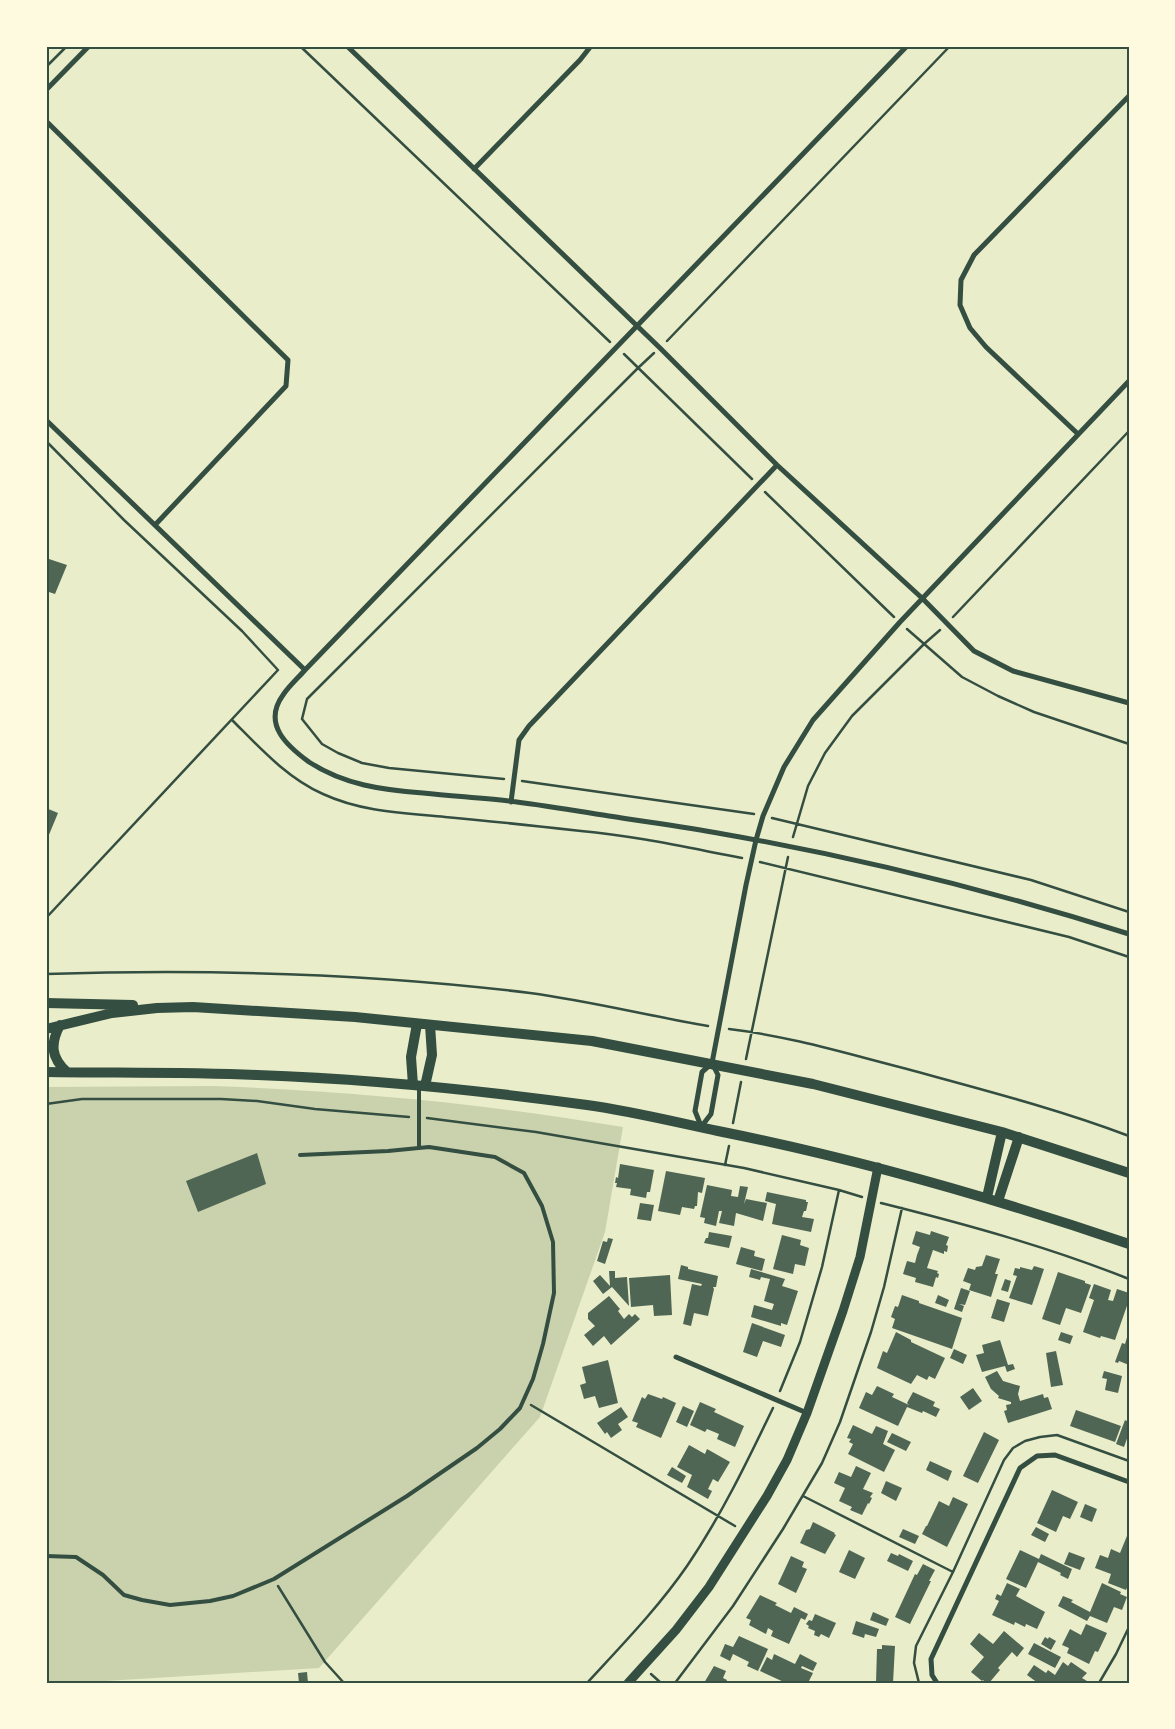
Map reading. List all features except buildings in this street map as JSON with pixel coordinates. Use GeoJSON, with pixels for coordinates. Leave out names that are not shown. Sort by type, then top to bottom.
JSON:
{"type":"FeatureCollection","features":[{"type":"Feature","properties":{"kind":"main road"},"geometry":{"type":"LineString","coordinates":[[46,1003],[193,1007],[345,1017],[592,1041],[744,1069],[813,1084],[1002,1132],[1129,1173]]}},
{"type":"Feature","properties":{"kind":"main road"},"geometry":{"type":"LineString","coordinates":[[46,1029],[112,1013],[157,1008],[193,1007]]}},
{"type":"Feature","properties":{"kind":"main road"},"geometry":{"type":"LineString","coordinates":[[417,1024],[411,1057],[419,1086]]}},
{"type":"Feature","properties":{"kind":"main road"},"geometry":{"type":"LineString","coordinates":[[60,1025],[53,1042],[53,1051],[57,1062],[67,1072]]}},
{"type":"Feature","properties":{"kind":"main road"},"geometry":{"type":"LineString","coordinates":[[419,1086],[432,1056],[430,1025]]}},
{"type":"Feature","properties":{"kind":"main road"},"geometry":{"type":"LineString","coordinates":[[46,1072],[256,1075],[419,1086],[590,1105],[731,1133],[878,1167],[987,1197],[1129,1244]]}},
{"type":"Feature","properties":{"kind":"main road"},"geometry":{"type":"LineString","coordinates":[[46,1077],[67,1072]]}},
{"type":"Feature","properties":{"kind":"main road"},"geometry":{"type":"LineString","coordinates":[[987,1197],[1002,1132]]}},
{"type":"Feature","properties":{"kind":"main road"},"geometry":{"type":"LineString","coordinates":[[998,1201],[1019,1138]]}},
{"type":"Feature","properties":{"kind":"street"},"geometry":{"type":"LineString","coordinates":[[46,90],[89,46]]}},
{"type":"Feature","properties":{"kind":"street"},"geometry":{"type":"LineString","coordinates":[[347,46],[637,326],[777,465],[923,598],[974,651],[1013,671],[1129,703]]}},
{"type":"Feature","properties":{"kind":"street"},"geometry":{"type":"LineString","coordinates":[[474,169],[580,60],[591,46]]}},
{"type":"Feature","properties":{"kind":"street"},"geometry":{"type":"LineString","coordinates":[[907,46],[305,670],[281,697],[276,710],[276,724],[282,738],[303,757],[329,773],[354,783],[386,790],[510,802],[724,834],[833,854],[1000,895],[1129,934]]}},
{"type":"Feature","properties":{"kind":"street"},"geometry":{"type":"LineString","coordinates":[[1078,434],[986,347],[970,328],[960,305],[961,280],[974,255],[1129,96]]}},
{"type":"Feature","properties":{"kind":"street"},"geometry":{"type":"LineString","coordinates":[[46,121],[288,360],[286,386],[155,525]]}},
{"type":"Feature","properties":{"kind":"street"},"geometry":{"type":"LineString","coordinates":[[701,1127],[711,1114],[718,1075],[712,1063],[756,840],[763,816],[784,767],[813,720],[900,622],[1129,381]]}},
{"type":"Feature","properties":{"kind":"street"},"geometry":{"type":"LineString","coordinates":[[46,420],[305,670]]}},
{"type":"Feature","properties":{"kind":"street"},"geometry":{"type":"LineString","coordinates":[[510,802],[519,740],[529,726],[777,465]]}},
{"type":"Feature","properties":{"kind":"street"},"geometry":{"type":"LineString","coordinates":[[701,1127],[695,1111],[702,1072],[712,1063]]}},
{"type":"Feature","properties":{"kind":"street"},"geometry":{"type":"LineString","coordinates":[[628,1683],[676,1630],[709,1587],[745,1532],[787,1460],[807,1413],[860,1257],[878,1167]]}},
{"type":"Feature","properties":{"kind":"street"},"geometry":{"type":"LineString","coordinates":[[676,1357],[807,1413]]}},
{"type":"Feature","properties":{"kind":"street"},"geometry":{"type":"LineString","coordinates":[[937,1683],[932,1675],[931,1659],[1020,1468],[1037,1456],[1055,1455],[1129,1482]]}},
{"type":"Feature","properties":{"kind":"lane"},"geometry":{"type":"LineString","coordinates":[[419,1086],[419,1148]]}},
{"type":"Feature","properties":{"kind":"lane"},"geometry":{"type":"LineString","coordinates":[[46,1556],[76,1557],[103,1575],[124,1594],[142,1600],[170,1605],[210,1601],[233,1596],[274,1578],[407,1496],[477,1448],[500,1429],[520,1408],[533,1379],[543,1344],[554,1292],[553,1242],[542,1206],[524,1173],[495,1157],[428,1147],[300,1155]]}},
{"type":"Feature","properties":{"kind":"path"},"geometry":{"type":"LineString","coordinates":[[46,67],[66,46]]}},
{"type":"Feature","properties":{"kind":"path"},"geometry":{"type":"LineString","coordinates":[[300,46],[617,347],[900,622],[962,677],[1034,712],[1129,744]]}},
{"type":"Feature","properties":{"kind":"path"},"geometry":{"type":"LineString","coordinates":[[725,1165],[790,847],[808,786],[825,753],[852,716],[946,624],[1129,431]]}},
{"type":"Feature","properties":{"kind":"path"},"geometry":{"type":"LineString","coordinates":[[46,441],[124,520],[242,632],[278,670],[46,918]]}},
{"type":"Feature","properties":{"kind":"path"},"geometry":{"type":"LineString","coordinates":[[232,720],[275,762],[297,780],[321,793],[359,807],[601,833],[752,860],[1069,937],[1129,957]]}},
{"type":"Feature","properties":{"kind":"path"},"geometry":{"type":"LineString","coordinates":[[46,974],[160,972],[293,974],[418,981],[532,994],[751,1032],[848,1054],[964,1084],[1129,1136]]}},
{"type":"Feature","properties":{"kind":"path"},"geometry":{"type":"LineString","coordinates":[[840,1190],[870,1200],[978,1228],[1129,1279]]}},
{"type":"Feature","properties":{"kind":"path"},"geometry":{"type":"LineString","coordinates":[[675,1683],[733,1606],[766,1556],[822,1463],[840,1422],[871,1332],[884,1287],[902,1208]]}},
{"type":"Feature","properties":{"kind":"path"},"geometry":{"type":"LineString","coordinates":[[588,1683],[658,1604],[687,1566],[718,1516],[776,1400]]}},
{"type":"Feature","properties":{"kind":"path"},"geometry":{"type":"LineString","coordinates":[[524,1401],[745,1532]]}},
{"type":"Feature","properties":{"kind":"path"},"geometry":{"type":"LineString","coordinates":[[802,1496],[953,1572]]}},
{"type":"Feature","properties":{"kind":"path"},"geometry":{"type":"LineString","coordinates":[[274,1578],[325,1662],[344,1683]]}},
{"type":"Feature","properties":{"kind":"path"},"geometry":{"type":"LineString","coordinates":[[1099,1683],[1129,1627]]}},
{"type":"Feature","properties":{"kind":"green space"},"geometry":{"type":"Polygon","coordinates":[[[213,1086],[316,1091],[470,1105],[623,1127],[605,1232],[540,1417],[319,1668],[46,1683],[46,1087],[213,1086]]]}}]}
